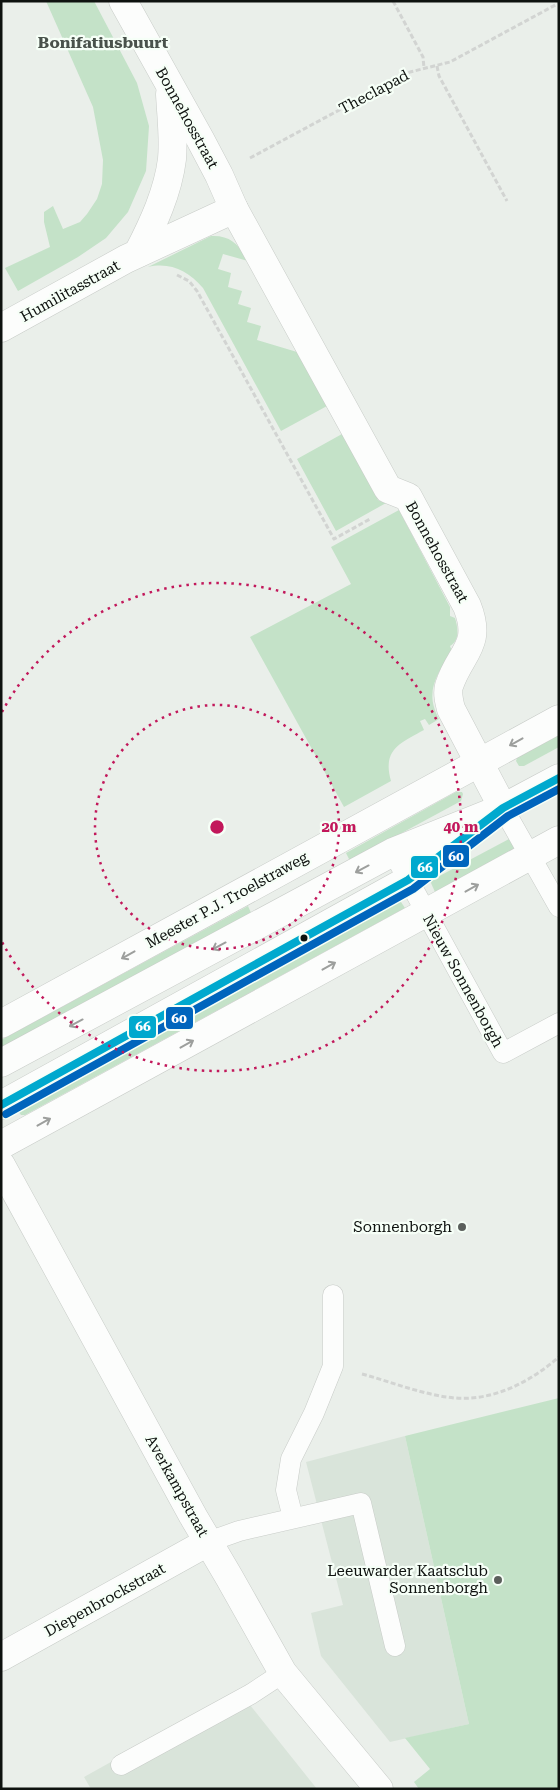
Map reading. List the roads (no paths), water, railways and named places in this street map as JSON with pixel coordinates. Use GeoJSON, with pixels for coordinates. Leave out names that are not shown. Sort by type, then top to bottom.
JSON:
{"type":"FeatureCollection","features":[{"type":"Feature","properties":{"kind":"street","name":"Bonnehosstraat"},"geometry":{"type":"LineString","coordinates":[[123,1],[219,175],[234,209],[388,489],[408,497],[467,606],[472,619],[472,637],[467,654],[449,687],[448,697],[451,709],[503,808]]}},
{"type":"Feature","properties":{"kind":"street"},"geometry":{"type":"LineString","coordinates":[[138,253],[152,225],[165,189],[172,160],[173,134],[170,87]]}},
{"type":"Feature","properties":{"kind":"street"},"geometry":{"type":"LineString","coordinates":[[138,253],[234,209]]}},
{"type":"Feature","properties":{"kind":"street","name":"Humilitasstraat"},"geometry":{"type":"LineString","coordinates":[[1,328],[138,253]]}},
{"type":"Feature","properties":{"kind":"street","name":"Meester P.J. Troelstraweg"},"geometry":{"type":"LineString","coordinates":[[1,1024],[559,719]]}},
{"type":"Feature","properties":{"kind":"street"},"geometry":{"type":"LineString","coordinates":[[1,1064],[393,852],[503,808],[559,778]]}},
{"type":"Feature","properties":{"kind":"street"},"geometry":{"type":"LineString","coordinates":[[1,1105],[408,880],[503,808]]}},
{"type":"Feature","properties":{"kind":"street"},"geometry":{"type":"LineString","coordinates":[[1,1145],[559,840]]}},
{"type":"Feature","properties":{"kind":"street","name":"Averkampstraat"},"geometry":{"type":"LineString","coordinates":[[1,1166],[208,1542],[283,1673],[379,1789]]}},
{"type":"Feature","properties":{"kind":"street","name":"Diepenbrockstraat"},"geometry":{"type":"LineString","coordinates":[[1,1657],[208,1542]]}},
{"type":"Feature","properties":{"kind":"lane"},"geometry":{"type":"LineString","coordinates":[[503,808],[559,907]]}},
{"type":"Feature","properties":{"kind":"lane","name":"Nieuw Sonnenborgh"},"geometry":{"type":"LineString","coordinates":[[393,852],[503,1053],[559,1023]]}},
{"type":"Feature","properties":{"kind":"lane"},"geometry":{"type":"LineString","coordinates":[[292,1518],[286,1490],[290,1459],[314,1413],[333,1366],[333,1295]]}},
{"type":"Feature","properties":{"kind":"lane"},"geometry":{"type":"LineString","coordinates":[[208,1542],[240,1531],[361,1503],[395,1646]]}},
{"type":"Feature","properties":{"kind":"lane"},"geometry":{"type":"LineString","coordinates":[[121,1765],[251,1694],[283,1673]]}},
{"type":"Feature","properties":{"kind":"place","name":"Sonnenborgh"},"geometry":{"type":"Point","coordinates":[462,1227]}},
{"type":"Feature","properties":{"kind":"place","name":"Leeuwarder Kaatsclub Sonnenborgh"},"geometry":{"type":"Point","coordinates":[498,1580]}},
{"type":"Feature","properties":{"kind":"district","name":"Bonifatiusbuurt"},"geometry":{"type":"Point","coordinates":[103,42]}}]}
